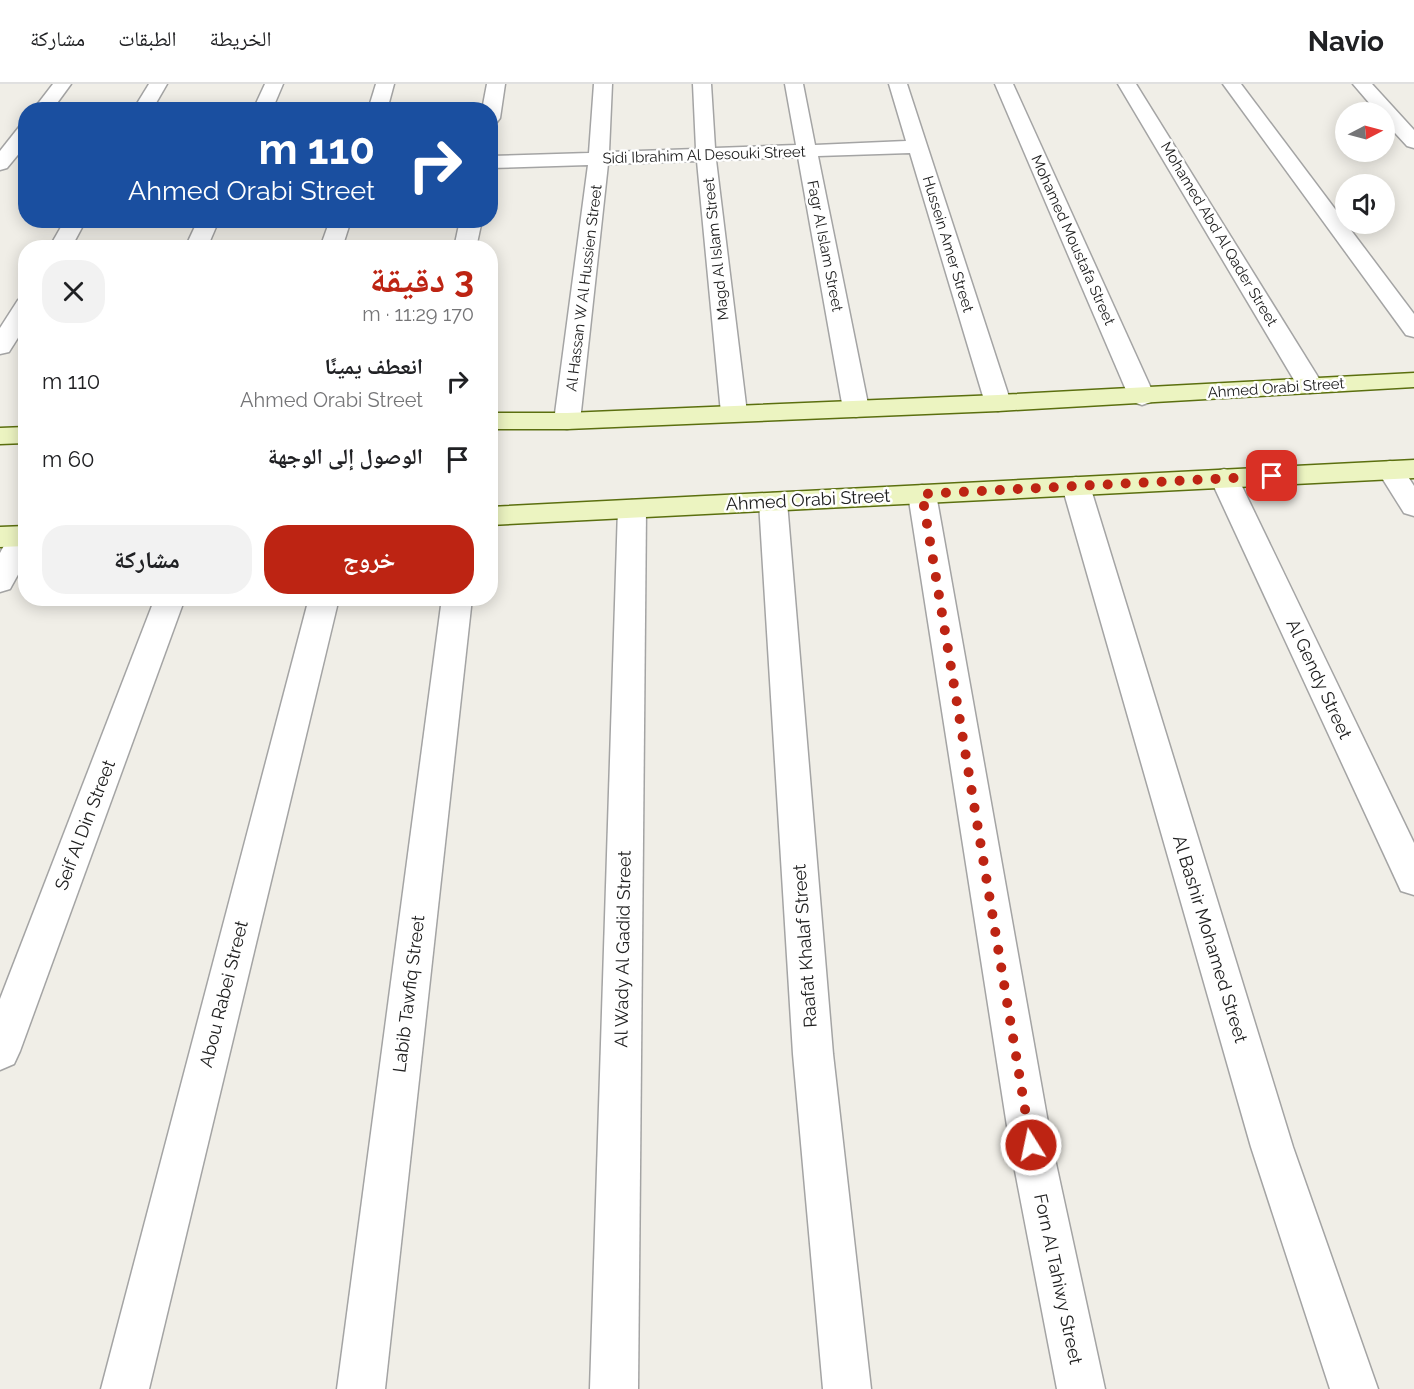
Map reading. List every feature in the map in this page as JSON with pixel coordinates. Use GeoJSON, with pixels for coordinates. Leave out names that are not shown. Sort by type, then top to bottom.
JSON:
{"type":"FeatureCollection","features":[{"type":"Feature","properties":{"kind":"street"},"geometry":{"type":"LineString","coordinates":[[48,102],[62,84]]}},
{"type":"Feature","properties":{"kind":"street"},"geometry":{"type":"LineString","coordinates":[[147,102],[158,84]]}},
{"type":"Feature","properties":{"kind":"street"},"geometry":{"type":"LineString","coordinates":[[266,102],[274,84]]}},
{"type":"Feature","properties":{"kind":"street"},"geometry":{"type":"LineString","coordinates":[[379,102],[385,84]]}},
{"type":"Feature","properties":{"kind":"street"},"geometry":{"type":"LineString","coordinates":[[493,102],[496,84]]}},
{"type":"Feature","properties":{"kind":"street","name":"Al Hassan W Al Hussien Street"},"geometry":{"type":"LineString","coordinates":[[567,421],[599,159],[603,84]]}},
{"type":"Feature","properties":{"kind":"street","name":"Magd Al Islam Street"},"geometry":{"type":"LineString","coordinates":[[702,84],[706,156],[734,413]]}},
{"type":"Feature","properties":{"kind":"street","name":"Fagr Al Islam Street"},"geometry":{"type":"LineString","coordinates":[[794,84],[856,409]]}},
{"type":"Feature","properties":{"kind":"street","name":"Hussein Amer Street"},"geometry":{"type":"LineString","coordinates":[[898,84],[998,403]]}},
{"type":"Feature","properties":{"kind":"street","name":"Mohamed Moustafa Street"},"geometry":{"type":"LineString","coordinates":[[1004,84],[1142,397]]}},
{"type":"Feature","properties":{"kind":"street","name":"Mohamed Abd Al Qader Street"},"geometry":{"type":"LineString","coordinates":[[1127,84],[1310,385]]}},
{"type":"Feature","properties":{"kind":"street"},"geometry":{"type":"LineString","coordinates":[[1232,84],[1414,330]]}},
{"type":"Feature","properties":{"kind":"street"},"geometry":{"type":"LineString","coordinates":[[1362,84],[1414,142]]}},
{"type":"Feature","properties":{"kind":"street"},"geometry":{"type":"LineString","coordinates":[[0,164],[18,141]]}},
{"type":"Feature","properties":{"kind":"street","name":"Sidi Ibrahim Al Desouki Street"},"geometry":{"type":"LineString","coordinates":[[498,162],[917,147]]}},
{"type":"Feature","properties":{"kind":"street"},"geometry":{"type":"LineString","coordinates":[[0,304],[18,304]]}},
{"type":"Feature","properties":{"kind":"street"},"geometry":{"type":"LineString","coordinates":[[0,347],[18,317]]}},
{"type":"Feature","properties":{"kind":"street","name":"Ahmed Orabi Street"},"geometry":{"type":"LineString","coordinates":[[498,421],[567,421],[1142,397],[1414,380]]}},
{"type":"Feature","properties":{"kind":"street"},"geometry":{"type":"LineString","coordinates":[[0,436],[18,435]]}},
{"type":"Feature","properties":{"kind":"street"},"geometry":{"type":"LineString","coordinates":[[1402,469],[1414,507]]}},
{"type":"Feature","properties":{"kind":"street","name":"Ahmed Orabi Street"},"geometry":{"type":"LineString","coordinates":[[498,516],[1402,469]]}},
{"type":"Feature","properties":{"kind":"street","name":"Al Gendy Street"},"geometry":{"type":"LineString","coordinates":[[1224,478],[1414,879]]}},
{"type":"Feature","properties":{"kind":"street","name":"Al Bashir Mohamed Street"},"geometry":{"type":"LineString","coordinates":[[1076,486],[1272,1147],[1354,1389]]}},
{"type":"Feature","properties":{"kind":"street","name":"Forn Al Tahiwy Street"},"geometry":{"type":"LineString","coordinates":[[922,494],[1031,1145],[1081,1389]]}},
{"type":"Feature","properties":{"kind":"street","name":"Raafat Khalaf Street"},"geometry":{"type":"LineString","coordinates":[[773,502],[813,1054],[847,1389]]}},
{"type":"Feature","properties":{"kind":"street","name":"Al Wady Al Gadid Street"},"geometry":{"type":"LineString","coordinates":[[614,1389],[632,509]]}},
{"type":"Feature","properties":{"kind":"street"},"geometry":{"type":"LineString","coordinates":[[0,582],[16,537]]}},
{"type":"Feature","properties":{"kind":"street","name":"Seif Al Din Street"},"geometry":{"type":"LineString","coordinates":[[0,1051],[167,606]]}},
{"type":"Feature","properties":{"kind":"street","name":"Abou Rabei Street"},"geometry":{"type":"LineString","coordinates":[[125,1389],[322,606]]}},
{"type":"Feature","properties":{"kind":"street","name":"Labib Tawfiq Street"},"geometry":{"type":"LineString","coordinates":[[360,1389],[456,606]]}},
{"type":"Feature","properties":{"kind":"route"},"geometry":{"type":"LineString","coordinates":[[1031,1145],[922,494],[1272,476]]}}]}
